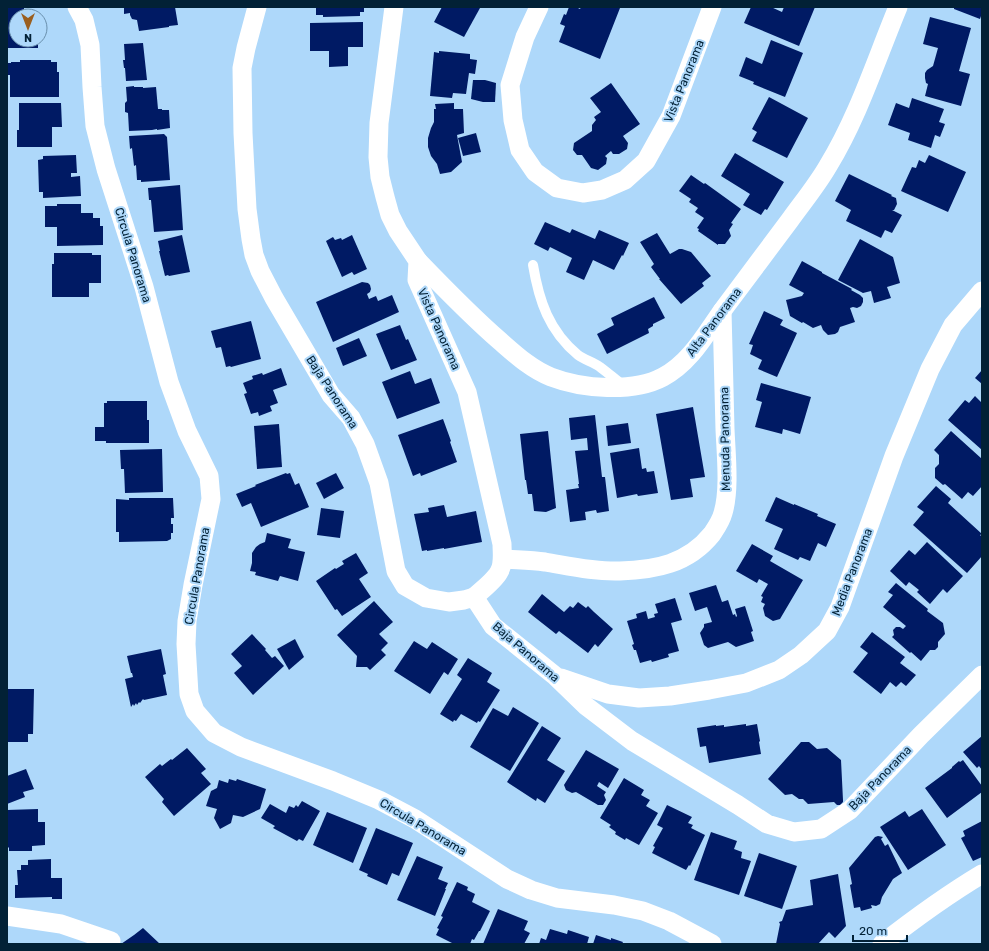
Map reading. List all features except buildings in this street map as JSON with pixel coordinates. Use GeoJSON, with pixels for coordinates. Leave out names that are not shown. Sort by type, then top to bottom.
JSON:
{"type":"FeatureCollection","features":[{"type":"Feature","properties":{"kind":"street","name":"Circula Panorama"},"geometry":{"type":"LineString","coordinates":[[76,7],[84,20],[90,45],[96,126],[106,169],[144,287],[169,382],[186,432],[210,476],[211,499],[187,622],[186,644],[188,694],[195,711],[214,733],[240,747],[333,781],[379,800],[415,819],[507,879],[531,890],[557,898],[614,904],[643,911],[669,921],[712,944]]}},
{"type":"Feature","properties":{"kind":"street","name":"Baja Panorama"},"geometry":{"type":"LineString","coordinates":[[257,7],[242,68],[243,133],[247,209],[254,255],[274,298],[331,395],[351,418],[365,444],[379,483],[396,571],[405,586],[426,598],[449,602],[474,597],[493,626],[554,675],[586,706],[632,741],[767,824],[794,832],[821,829],[850,810],[921,735],[982,675]]}},
{"type":"Feature","properties":{"kind":"street"},"geometry":{"type":"LineString","coordinates":[[394,7],[379,123],[378,157],[384,197],[390,215],[398,231],[418,261]]}},
{"type":"Feature","properties":{"kind":"street","name":"Vista Panorama"},"geometry":{"type":"LineString","coordinates":[[539,7],[525,37],[510,85],[513,120],[520,150],[535,172],[557,188],[583,193],[602,190],[625,180],[646,161],[671,116],[712,7]]}},
{"type":"Feature","properties":{"kind":"street","name":"Alta Panorama"},"geometry":{"type":"LineString","coordinates":[[418,261],[480,324],[527,364],[552,377],[587,386],[612,387],[642,384],[656,380],[681,365],[694,350],[828,166],[842,142],[854,116],[898,7]]}},
{"type":"Feature","properties":{"kind":"street","name":"Vista Panorama"},"geometry":{"type":"LineString","coordinates":[[418,261],[417,280],[467,392],[502,544],[503,559]]}},
{"type":"Feature","properties":{"kind":"street","name":"Media Panorama"},"geometry":{"type":"LineString","coordinates":[[554,675],[608,694],[639,698],[670,696],[746,683],[779,670],[801,655],[827,631],[840,607],[894,456],[930,369],[953,325],[982,291]]}},
{"type":"Feature","properties":{"kind":"street","name":"Menuda Panorama"},"geometry":{"type":"LineString","coordinates":[[503,559],[543,562],[600,571],[619,571],[652,568],[671,564],[690,554],[706,542],[717,528],[723,514],[726,489],[722,311]]}},
{"type":"Feature","properties":{"kind":"street"},"geometry":{"type":"LineString","coordinates":[[474,597],[499,572],[503,559]]}},
{"type":"Feature","properties":{"kind":"street"},"geometry":{"type":"LineString","coordinates":[[882,944],[910,921],[982,874]]}},
{"type":"Feature","properties":{"kind":"street"},"geometry":{"type":"LineString","coordinates":[[7,916],[61,924],[111,941]]}},
{"type":"Feature","properties":{"kind":"lane"},"geometry":{"type":"LineString","coordinates":[[533,265],[537,288],[545,312],[554,328],[564,341],[579,355],[599,366],[624,386]]}}]}
